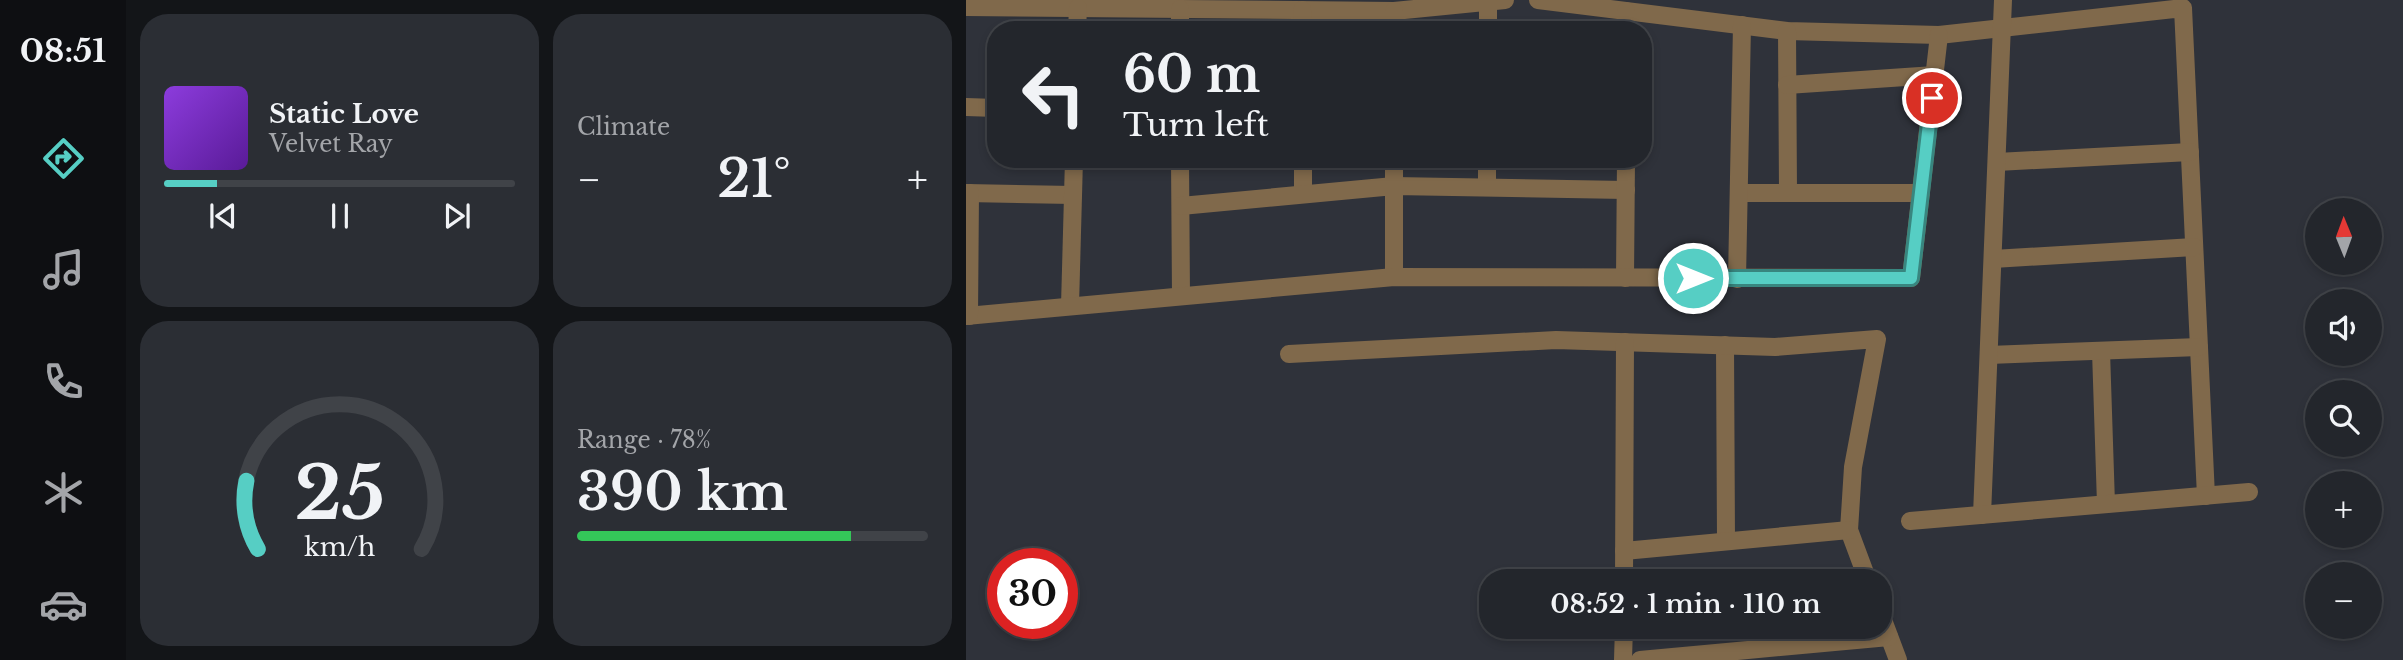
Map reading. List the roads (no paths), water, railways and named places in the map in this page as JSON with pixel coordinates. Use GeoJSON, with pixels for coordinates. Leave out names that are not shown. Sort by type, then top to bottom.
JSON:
{"type":"FeatureCollection","features":[{"type":"Feature","properties":{"kind":"street"},"geometry":{"type":"LineString","coordinates":[[1538,0],[1787,31],[1939,35],[2183,8],[2206,496]]}},
{"type":"Feature","properties":{"kind":"street"},"geometry":{"type":"LineString","coordinates":[[1982,515],[2003,0]]}},
{"type":"Feature","properties":{"kind":"street"},"geometry":{"type":"LineString","coordinates":[[966,7],[1394,11],[1497,1],[1491,21]]}},
{"type":"Feature","properties":{"kind":"street"},"geometry":{"type":"LineString","coordinates":[[1077,8],[1077,21]]}},
{"type":"Feature","properties":{"kind":"street"},"geometry":{"type":"LineString","coordinates":[[1180,9],[1180,21]]}},
{"type":"Feature","properties":{"kind":"street"},"geometry":{"type":"LineString","coordinates":[[1302,10],[1303,21]]}},
{"type":"Feature","properties":{"kind":"street"},"geometry":{"type":"LineString","coordinates":[[1394,11],[1394,21]]}},
{"type":"Feature","properties":{"kind":"street"},"geometry":{"type":"LineString","coordinates":[[1626,11],[1626,21]]}},
{"type":"Feature","properties":{"kind":"street"},"geometry":{"type":"LineString","coordinates":[[1737,279],[1742,25]]}},
{"type":"Feature","properties":{"kind":"street"},"geometry":{"type":"LineString","coordinates":[[1787,31],[1788,192]]}},
{"type":"Feature","properties":{"kind":"street"},"geometry":{"type":"LineString","coordinates":[[1073,195],[968,193],[968,316],[1394,277],[1911,278],[1939,35]]}},
{"type":"Feature","properties":{"kind":"street"},"geometry":{"type":"LineString","coordinates":[[1787,85],[1935,75]]}},
{"type":"Feature","properties":{"kind":"street"},"geometry":{"type":"LineString","coordinates":[[966,107],[987,108]]}},
{"type":"Feature","properties":{"kind":"street"},"geometry":{"type":"LineString","coordinates":[[1997,162],[2190,152]]}},
{"type":"Feature","properties":{"kind":"street"},"geometry":{"type":"LineString","coordinates":[[1070,306],[1074,168]]}},
{"type":"Feature","properties":{"kind":"street"},"geometry":{"type":"LineString","coordinates":[[1181,168],[1181,296]]}},
{"type":"Feature","properties":{"kind":"street"},"geometry":{"type":"LineString","coordinates":[[1303,168],[1303,194]]}},
{"type":"Feature","properties":{"kind":"street"},"geometry":{"type":"LineString","coordinates":[[1394,168],[1394,277]]}},
{"type":"Feature","properties":{"kind":"street"},"geometry":{"type":"LineString","coordinates":[[1487,168],[1487,187]]}},
{"type":"Feature","properties":{"kind":"street"},"geometry":{"type":"LineString","coordinates":[[1625,278],[1626,168]]}},
{"type":"Feature","properties":{"kind":"street"},"geometry":{"type":"LineString","coordinates":[[1181,206],[1394,186],[1626,190]]}},
{"type":"Feature","properties":{"kind":"street"},"geometry":{"type":"LineString","coordinates":[[1739,192],[1921,193]]}},
{"type":"Feature","properties":{"kind":"street"},"geometry":{"type":"LineString","coordinates":[[1993,259],[2194,247]]}},
{"type":"Feature","properties":{"kind":"street"},"geometry":{"type":"LineString","coordinates":[[1289,354],[1556,340],[1775,347],[1877,340],[1853,467],[1849,530],[1864,569]]}},
{"type":"Feature","properties":{"kind":"street"},"geometry":{"type":"LineString","coordinates":[[1624,569],[1625,342]]}},
{"type":"Feature","properties":{"kind":"street"},"geometry":{"type":"LineString","coordinates":[[1725,345],[1726,541]]}},
{"type":"Feature","properties":{"kind":"street"},"geometry":{"type":"LineString","coordinates":[[1989,355],[2199,347]]}},
{"type":"Feature","properties":{"kind":"street"},"geometry":{"type":"LineString","coordinates":[[2101,351],[2106,504]]}},
{"type":"Feature","properties":{"kind":"street"},"geometry":{"type":"LineString","coordinates":[[1910,521],[2249,492]]}},
{"type":"Feature","properties":{"kind":"street"},"geometry":{"type":"LineString","coordinates":[[1624,551],[1849,530]]}},
{"type":"Feature","properties":{"kind":"street"},"geometry":{"type":"LineString","coordinates":[[1623,660],[1624,639]]}},
{"type":"Feature","properties":{"kind":"street"},"geometry":{"type":"LineString","coordinates":[[1640,660],[1867,639]]}},
{"type":"Feature","properties":{"kind":"street"},"geometry":{"type":"LineString","coordinates":[[1890,639],[1898,660]]}}]}
